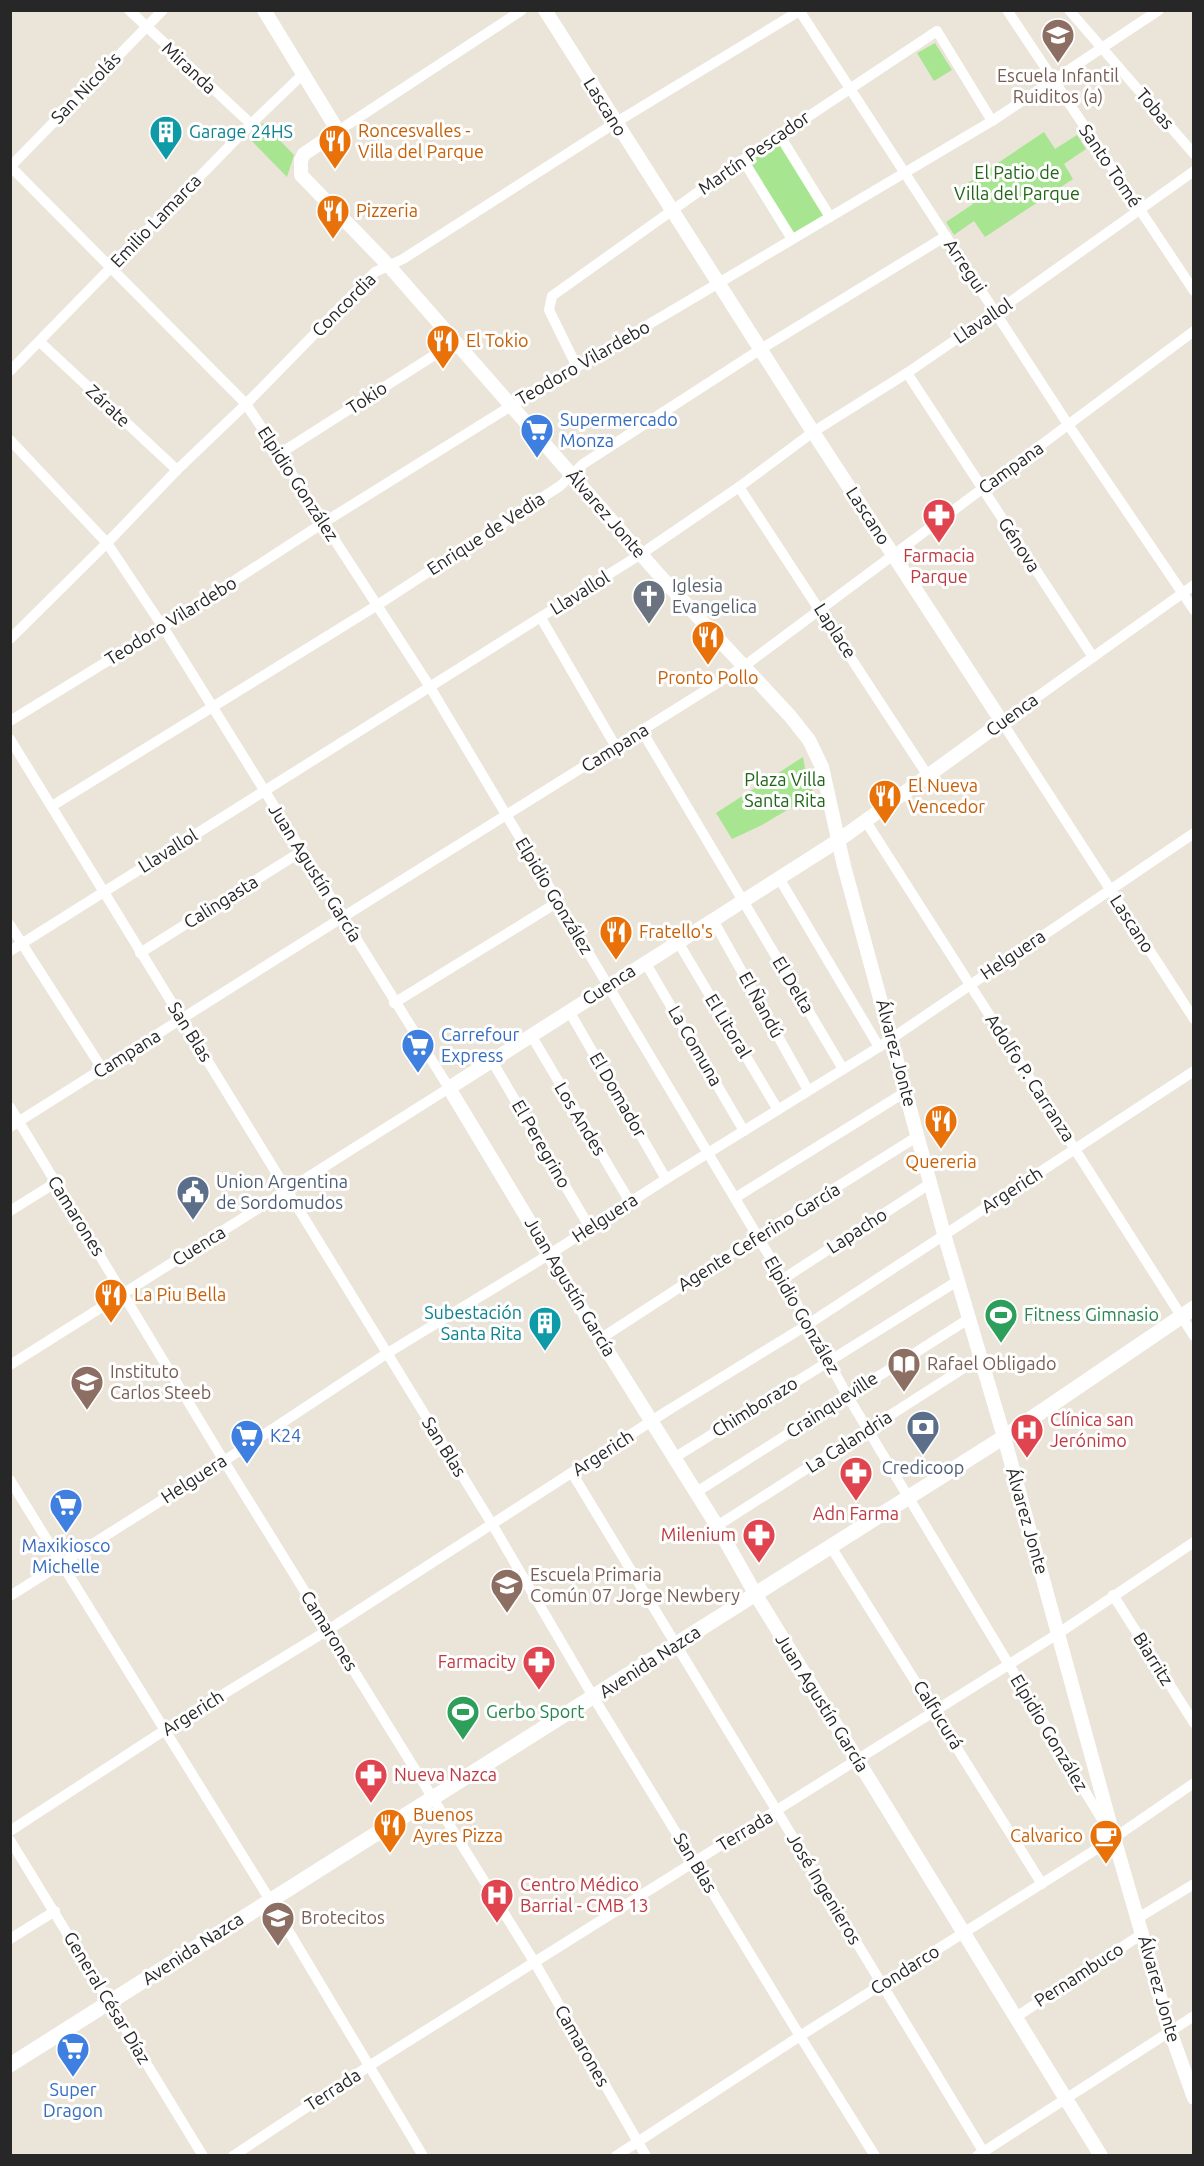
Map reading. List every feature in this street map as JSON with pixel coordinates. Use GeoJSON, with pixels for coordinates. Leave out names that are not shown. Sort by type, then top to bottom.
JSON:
{"type":"FeatureCollection","features":[{"type":"Feature","properties":{"kind":"main road","name":"Avenida Nazca"},"geometry":{"type":"LineString","coordinates":[[10,2065],[1004,1437],[1187,1312]]}},
{"type":"Feature","properties":{"kind":"street","name":"Miranda"},"geometry":{"type":"LineString","coordinates":[[129,10],[250,124]]}},
{"type":"Feature","properties":{"kind":"street","name":"San Nicolás"},"geometry":{"type":"LineString","coordinates":[[11,166],[163,10]]}},
{"type":"Feature","properties":{"kind":"street"},"geometry":{"type":"LineString","coordinates":[[264,10],[338,131],[522,10]]}},
{"type":"Feature","properties":{"kind":"street","name":"Lascano"},"geometry":{"type":"LineString","coordinates":[[545,10],[813,432],[1194,1019]]}},
{"type":"Feature","properties":{"kind":"street","name":"Santo Tomé"},"geometry":{"type":"LineString","coordinates":[[1007,10],[1194,291]]}},
{"type":"Feature","properties":{"kind":"street","name":"Tobas"},"geometry":{"type":"LineString","coordinates":[[1068,10],[1194,154]]}},
{"type":"Feature","properties":{"kind":"street","name":"Teodoro Vilardebo"},"geometry":{"type":"LineString","coordinates":[[10,721],[163,627],[323,523],[511,406],[992,121],[1159,10]]}},
{"type":"Feature","properties":{"kind":"street","name":"Concordia"},"geometry":{"type":"LineString","coordinates":[[10,639],[375,272],[389,266],[615,123],[800,11]]}},
{"type":"Feature","properties":{"kind":"street","name":"Arregui"},"geometry":{"type":"LineString","coordinates":[[800,11],[1069,426],[1194,610]]}},
{"type":"Feature","properties":{"kind":"street","name":"Martín Pescador"},"geometry":{"type":"LineString","coordinates":[[577,367],[549,310],[552,296],[743,160],[936,31],[992,121]]}},
{"type":"Feature","properties":{"kind":"street","name":"Emilio Lamarca"},"geometry":{"type":"LineString","coordinates":[[10,371],[250,124],[303,74]]}},
{"type":"Feature","properties":{"kind":"street","name":"Álvarez Jonte"},"geometry":{"type":"LineString","coordinates":[[338,131],[304,154],[301,160],[301,175],[389,266],[641,554],[790,716],[815,749],[823,771],[844,866],[944,1233],[1004,1437],[1114,1838],[1170,2031],[1194,2098]]}},
{"type":"Feature","properties":{"kind":"street"},"geometry":{"type":"LineString","coordinates":[[780,136],[830,217]]}},
{"type":"Feature","properties":{"kind":"street"},"geometry":{"type":"LineString","coordinates":[[743,160],[792,239]]}},
{"type":"Feature","properties":{"kind":"street","name":"Elpidio González"},"geometry":{"type":"LineString","coordinates":[[11,166],[246,404],[279,454],[430,687],[706,1154],[783,1279],[847,1395],[910,1497],[1007,1665],[1114,1838]]}},
{"type":"Feature","properties":{"kind":"street","name":"Llavallol"},"geometry":{"type":"LineString","coordinates":[[10,951],[641,554],[739,488],[813,432],[907,373],[996,312],[1194,171]]}},
{"type":"Feature","properties":{"kind":"street","name":"Enrique de Vedia"},"geometry":{"type":"LineString","coordinates":[[52,806],[376,606],[560,486],[584,464],[761,349],[946,236]]}},
{"type":"Feature","properties":{"kind":"street","name":"Campana"},"geometry":{"type":"LineString","coordinates":[[15,1125],[743,667],[1194,331]]}},
{"type":"Feature","properties":{"kind":"street","name":"Zárate"},"geometry":{"type":"LineString","coordinates":[[40,342],[177,470]]}},
{"type":"Feature","properties":{"kind":"street","name":"Tokio"},"geometry":{"type":"LineString","coordinates":[[279,454],[455,342]]}},
{"type":"Feature","properties":{"kind":"street","name":"Génova"},"geometry":{"type":"LineString","coordinates":[[907,373],[1092,657]]}},
{"type":"Feature","properties":{"kind":"street","name":"Juan Agustín García"},"geometry":{"type":"LineString","coordinates":[[10,440],[107,543],[163,627],[394,1003],[449,1088],[600,1339],[717,1526],[756,1595],[1101,2156]]}},
{"type":"Feature","properties":{"kind":"street","name":"Laplace"},"geometry":{"type":"LineString","coordinates":[[739,488],[821,609],[928,776]]}},
{"type":"Feature","properties":{"kind":"street","name":"Cuenca"},"geometry":{"type":"LineString","coordinates":[[10,1365],[839,840],[1194,585]]}},
{"type":"Feature","properties":{"kind":"street"},"geometry":{"type":"LineString","coordinates":[[541,618],[616,747]]}},
{"type":"Feature","properties":{"kind":"street","name":"El Delta"},"geometry":{"type":"LineString","coordinates":[[642,731],[843,1069]]}},
{"type":"Feature","properties":{"kind":"street","name":"San Blas"},"geometry":{"type":"LineString","coordinates":[[10,739],[492,1524],[594,1698],[875,2156]]}},
{"type":"Feature","properties":{"kind":"street","name":"Adolfo P. Carranza"},"geometry":{"type":"LineString","coordinates":[[865,820],[1075,1149],[1187,1312],[1194,1336]]}},
{"type":"Feature","properties":{"kind":"street","name":"Helguera"},"geometry":{"type":"LineString","coordinates":[[10,1596],[224,1461],[386,1354],[550,1254],[879,1047],[1194,833]]}},
{"type":"Feature","properties":{"kind":"street","name":"Calingasta"},"geometry":{"type":"LineString","coordinates":[[140,952],[302,851]]}},
{"type":"Feature","properties":{"kind":"street"},"geometry":{"type":"LineString","coordinates":[[779,878],[879,1047]]}},
{"type":"Feature","properties":{"kind":"street"},"geometry":{"type":"LineString","coordinates":[[394,1003],[558,902]]}},
{"type":"Feature","properties":{"kind":"street","name":"El Ñandú"},"geometry":{"type":"LineString","coordinates":[[713,920],[808,1090]]}},
{"type":"Feature","properties":{"kind":"street"},"geometry":{"type":"LineString","coordinates":[[10,924],[103,1070]]}},
{"type":"Feature","properties":{"kind":"street","name":"El Litoral"},"geometry":{"type":"LineString","coordinates":[[678,942],[778,1110]]}},
{"type":"Feature","properties":{"kind":"street","name":"La Comuna"},"geometry":{"type":"LineString","coordinates":[[645,962],[744,1131]]}},
{"type":"Feature","properties":{"kind":"street","name":"El Domador"},"geometry":{"type":"LineString","coordinates":[[569,1011],[666,1179]]}},
{"type":"Feature","properties":{"kind":"street","name":"Los Andes"},"geometry":{"type":"LineString","coordinates":[[531,1035],[630,1202]]}},
{"type":"Feature","properties":{"kind":"street","name":"El Peregrino"},"geometry":{"type":"LineString","coordinates":[[492,1061],[590,1228]]}},
{"type":"Feature","properties":{"kind":"street","name":"Argerich"},"geometry":{"type":"LineString","coordinates":[[10,1831],[165,1730],[328,1630],[651,1421],[807,1325],[1194,1071]]}},
{"type":"Feature","properties":{"kind":"street"},"geometry":{"type":"LineString","coordinates":[[735,1198],[907,1091]]}},
{"type":"Feature","properties":{"kind":"street","name":"Camarones"},"geometry":{"type":"LineString","coordinates":[[10,1107],[15,1125],[55,1183],[124,1293],[224,1461],[536,1963],[646,2156]]}},
{"type":"Feature","properties":{"kind":"street","name":"Agente Ceferino García"},"geometry":{"type":"LineString","coordinates":[[600,1339],[918,1136]]}},
{"type":"Feature","properties":{"kind":"street"},"geometry":{"type":"LineString","coordinates":[[10,1211],[55,1183]]}},
{"type":"Feature","properties":{"kind":"street","name":"Lapacho"},"geometry":{"type":"LineString","coordinates":[[783,1279],[931,1183]]}},
{"type":"Feature","properties":{"kind":"street","name":"Chimborazo"},"geometry":{"type":"LineString","coordinates":[[674,1458],[959,1280]]}},
{"type":"Feature","properties":{"kind":"street","name":"Crainqueville"},"geometry":{"type":"LineString","coordinates":[[695,1493],[970,1318]]}},
{"type":"Feature","properties":{"kind":"street","name":"La Calandria"},"geometry":{"type":"LineString","coordinates":[[717,1526],[981,1358]]}},
{"type":"Feature","properties":{"kind":"street","name":"José Ingenieros"},"geometry":{"type":"LineString","coordinates":[[572,1473],[778,1811],[980,2153]]}},
{"type":"Feature","properties":{"kind":"street"},"geometry":{"type":"LineString","coordinates":[[10,1480],[270,1900],[423,2156]]}},
{"type":"Feature","properties":{"kind":"street","name":"Terrada"},"geometry":{"type":"LineString","coordinates":[[233,2156],[369,2066],[1059,1633],[1194,1542]]}},
{"type":"Feature","properties":{"kind":"street","name":"Calfucurá"},"geometry":{"type":"LineString","coordinates":[[831,1547],[1042,1884]]}},
{"type":"Feature","properties":{"kind":"street","name":"Biarritz"},"geometry":{"type":"LineString","coordinates":[[1113,1595],[1194,1723]]}},
{"type":"Feature","properties":{"kind":"street","name":"Condarco"},"geometry":{"type":"LineString","coordinates":[[616,2156],[800,2036],[1114,1838],[1194,1783]]}},
{"type":"Feature","properties":{"kind":"street","name":"General César Díaz"},"geometry":{"type":"LineString","coordinates":[[10,1840],[203,2156]]}},
{"type":"Feature","properties":{"kind":"street"},"geometry":{"type":"LineString","coordinates":[[1138,1918],[1194,1884]]}},
{"type":"Feature","properties":{"kind":"street"},"geometry":{"type":"LineString","coordinates":[[10,1939],[55,1911]]}},
{"type":"Feature","properties":{"kind":"street","name":"Pernambuco"},"geometry":{"type":"LineString","coordinates":[[1016,2017],[1142,1934]]}},
{"type":"Feature","properties":{"kind":"street"},"geometry":{"type":"LineString","coordinates":[[980,2153],[1194,2016]]}},
{"type":"Feature","properties":{"kind":"green space"},"geometry":{"type":"Polygon","coordinates":[[[935,43],[952,70],[934,81],[917,53],[935,43]]]}},
{"type":"Feature","properties":{"kind":"green space"},"geometry":{"type":"Polygon","coordinates":[[[263,123],[294,155],[287,177],[249,138],[263,123]]]}},
{"type":"Feature","properties":{"kind":"green space","name":"El Patio de Villa del Parque"},"geometry":{"type":"Polygon","coordinates":[[[1044,132],[1055,149],[1077,135],[1086,149],[1064,164],[1073,179],[985,237],[974,221],[954,235],[946,222],[973,204],[962,187],[1044,132]]]}},
{"type":"Feature","properties":{"kind":"green space"},"geometry":{"type":"Polygon","coordinates":[[[780,136],[830,217],[792,239],[743,160],[780,136]]]}},
{"type":"Feature","properties":{"kind":"green space","name":"Plaza Villa Santa Rita"},"geometry":{"type":"Polygon","coordinates":[[[803,757],[807,779],[814,794],[762,825],[732,839],[716,813],[803,757]]]}},
{"type":"Feature","properties":{"kind":"place","name":"Escuela Infantil Ruiditos (a)"},"geometry":{"type":"Point","coordinates":[1058,64]}},
{"type":"Feature","properties":{"kind":"place","name":"Garage 24HS"},"geometry":{"type":"Point","coordinates":[166,161]}},
{"type":"Feature","properties":{"kind":"place","name":"Roncesvalles - Villa del Parque"},"geometry":{"type":"Point","coordinates":[335,170]}},
{"type":"Feature","properties":{"kind":"place","name":"Pizzeria"},"geometry":{"type":"Point","coordinates":[333,240]}},
{"type":"Feature","properties":{"kind":"place","name":"El Tokio"},"geometry":{"type":"Point","coordinates":[443,370]}},
{"type":"Feature","properties":{"kind":"place","name":"Supermercado Monza"},"geometry":{"type":"Point","coordinates":[537,459]}},
{"type":"Feature","properties":{"kind":"place","name":"Farmacia Parque"},"geometry":{"type":"Point","coordinates":[939,544]}},
{"type":"Feature","properties":{"kind":"place","name":"Iglesia Evangelica"},"geometry":{"type":"Point","coordinates":[649,625]}},
{"type":"Feature","properties":{"kind":"place","name":"Pronto Pollo"},"geometry":{"type":"Point","coordinates":[708,666]}},
{"type":"Feature","properties":{"kind":"place","name":"El Nueva Vencedor"},"geometry":{"type":"Point","coordinates":[885,825]}},
{"type":"Feature","properties":{"kind":"place","name":"Fratello's"},"geometry":{"type":"Point","coordinates":[616,961]}},
{"type":"Feature","properties":{"kind":"place","name":"Carrefour Express"},"geometry":{"type":"Point","coordinates":[418,1074]}},
{"type":"Feature","properties":{"kind":"place","name":"Quereria"},"geometry":{"type":"Point","coordinates":[941,1150]}},
{"type":"Feature","properties":{"kind":"place","name":"Union Argentina de Sordomudos"},"geometry":{"type":"Point","coordinates":[193,1221]}},
{"type":"Feature","properties":{"kind":"place","name":"La Piu Bella"},"geometry":{"type":"Point","coordinates":[111,1324]}},
{"type":"Feature","properties":{"kind":"place","name":"Fitness Gimnasio"},"geometry":{"type":"Point","coordinates":[1001,1344]}},
{"type":"Feature","properties":{"kind":"place","name":"Subestación Santa Rita"},"geometry":{"type":"Point","coordinates":[545,1352]}},
{"type":"Feature","properties":{"kind":"place","name":"Rafael Obligado"},"geometry":{"type":"Point","coordinates":[904,1393]}},
{"type":"Feature","properties":{"kind":"place","name":"Instituto Carlos Steeb"},"geometry":{"type":"Point","coordinates":[87,1411]}},
{"type":"Feature","properties":{"kind":"place","name":"Credicoop"},"geometry":{"type":"Point","coordinates":[923,1456]}},
{"type":"Feature","properties":{"kind":"place","name":"Clínica san Jerónimo"},"geometry":{"type":"Point","coordinates":[1027,1459]}},
{"type":"Feature","properties":{"kind":"place","name":"K24"},"geometry":{"type":"Point","coordinates":[247,1465]}},
{"type":"Feature","properties":{"kind":"place","name":"Adn Farma"},"geometry":{"type":"Point","coordinates":[856,1502]}},
{"type":"Feature","properties":{"kind":"place","name":"Maxikiosco Michelle"},"geometry":{"type":"Point","coordinates":[66,1534]}},
{"type":"Feature","properties":{"kind":"place","name":"Milenium"},"geometry":{"type":"Point","coordinates":[759,1564]}},
{"type":"Feature","properties":{"kind":"place","name":"Escuela Primaria Común 07 Jorge Newbery"},"geometry":{"type":"Point","coordinates":[507,1614]}},
{"type":"Feature","properties":{"kind":"place","name":"Farmacity"},"geometry":{"type":"Point","coordinates":[539,1691]}},
{"type":"Feature","properties":{"kind":"place","name":"Gerbo Sport"},"geometry":{"type":"Point","coordinates":[463,1741]}},
{"type":"Feature","properties":{"kind":"place","name":"Nueva Nazca"},"geometry":{"type":"Point","coordinates":[371,1804]}},
{"type":"Feature","properties":{"kind":"place","name":"Buenos Ayres Pizza"},"geometry":{"type":"Point","coordinates":[390,1854]}},
{"type":"Feature","properties":{"kind":"place","name":"Calvarico"},"geometry":{"type":"Point","coordinates":[1106,1865]}},
{"type":"Feature","properties":{"kind":"place","name":"Centro Médico Barrial - CMB 13"},"geometry":{"type":"Point","coordinates":[497,1924]}},
{"type":"Feature","properties":{"kind":"place","name":"Brotecitos"},"geometry":{"type":"Point","coordinates":[278,1947]}},
{"type":"Feature","properties":{"kind":"place","name":"Super Dragon"},"geometry":{"type":"Point","coordinates":[73,2078]}}]}
